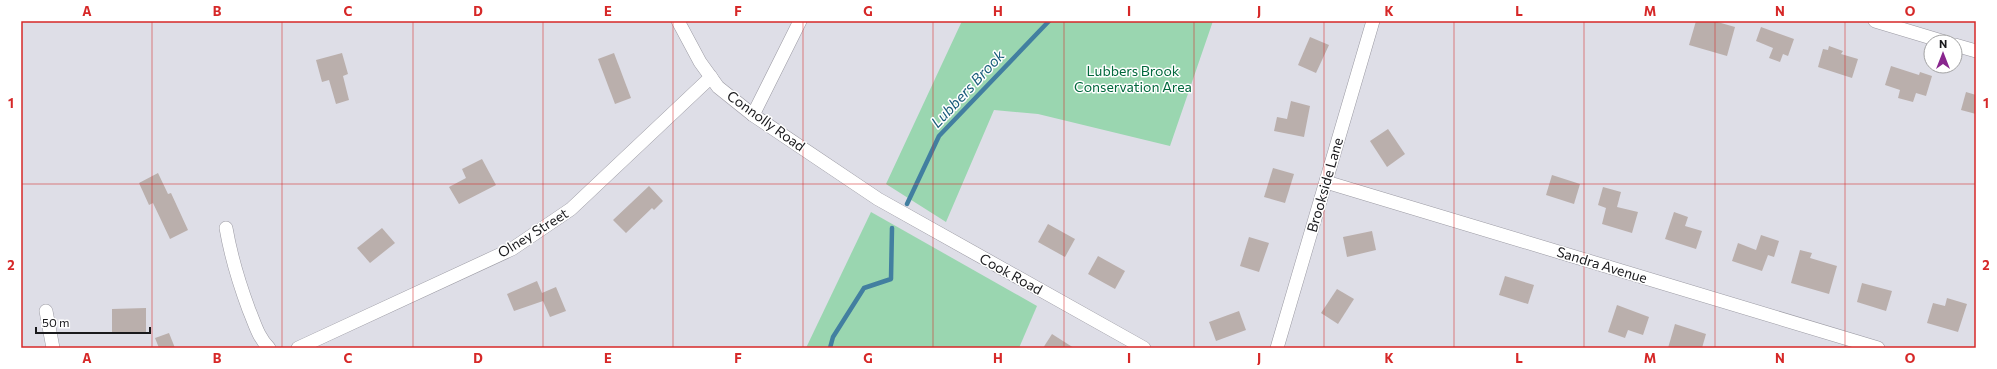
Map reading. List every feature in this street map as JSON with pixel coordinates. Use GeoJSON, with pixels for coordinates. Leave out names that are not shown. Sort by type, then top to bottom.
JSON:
{"type":"FeatureCollection","features":[{"type":"Feature","properties":{"kind":"street","name":"Connolly Road"},"geometry":{"type":"LineString","coordinates":[[678,21],[700,62],[718,86],[754,115],[878,199]]}},
{"type":"Feature","properties":{"kind":"street"},"geometry":{"type":"LineString","coordinates":[[754,115],[800,21]]}},
{"type":"Feature","properties":{"kind":"street","name":"Brookside Lane"},"geometry":{"type":"LineString","coordinates":[[1277,348],[1373,21]]}},
{"type":"Feature","properties":{"kind":"street"},"geometry":{"type":"LineString","coordinates":[[1875,21],[1923,35]]}},
{"type":"Feature","properties":{"kind":"street"},"geometry":{"type":"LineString","coordinates":[[1963,48],[1976,52]]}},
{"type":"Feature","properties":{"kind":"street","name":"Olney Street"},"geometry":{"type":"LineString","coordinates":[[298,348],[512,249],[571,209],[711,77]]}},
{"type":"Feature","properties":{"kind":"street","name":"Sandra Avenue"},"geometry":{"type":"LineString","coordinates":[[1326,182],[1878,348]]}},
{"type":"Feature","properties":{"kind":"street","name":"Cook Road"},"geometry":{"type":"LineString","coordinates":[[878,199],[1144,348]]}},
{"type":"Feature","properties":{"kind":"street"},"geometry":{"type":"LineString","coordinates":[[226,228],[230,253],[241,291],[260,339],[269,348]]}},
{"type":"Feature","properties":{"kind":"street"},"geometry":{"type":"LineString","coordinates":[[46,310],[53,348]]}},
{"type":"Feature","properties":{"kind":"green space","name":"Lubbers Brook Conservation Area"},"geometry":{"type":"Polygon","coordinates":[[[962,21],[1213,21],[1170,146],[1038,114],[994,110],[946,222],[886,184],[962,21]]]}},
{"type":"Feature","properties":{"kind":"green space"},"geometry":{"type":"Polygon","coordinates":[[[871,212],[1037,306],[1019,348],[806,348],[871,212]]]}},
{"type":"Feature","properties":{"kind":"building"},"geometry":{"type":"Polygon","coordinates":[[[1696,21],[1714,21],[1735,27],[1727,56],[1689,45],[1696,21]]]}},
{"type":"Feature","properties":{"kind":"building"},"geometry":{"type":"Polygon","coordinates":[[[1761,27],[1794,39],[1788,56],[1783,54],[1780,62],[1769,58],[1773,48],[1756,41],[1761,27]]]}},
{"type":"Feature","properties":{"kind":"building"},"geometry":{"type":"Polygon","coordinates":[[[1310,37],[1329,45],[1316,73],[1298,65],[1310,37]]]}},
{"type":"Feature","properties":{"kind":"building"},"geometry":{"type":"Polygon","coordinates":[[[1829,46],[1843,51],[1841,54],[1858,59],[1852,78],[1818,67],[1823,49],[1828,50],[1829,46]]]}},
{"type":"Feature","properties":{"kind":"building"},"geometry":{"type":"Polygon","coordinates":[[[342,53],[348,74],[343,76],[349,100],[336,104],[329,80],[322,82],[316,60],[342,53]]]}},
{"type":"Feature","properties":{"kind":"building"},"geometry":{"type":"Polygon","coordinates":[[[614,53],[631,98],[615,104],[598,59],[614,53]]]}},
{"type":"Feature","properties":{"kind":"building"},"geometry":{"type":"Polygon","coordinates":[[[1891,66],[1919,75],[1920,72],[1932,76],[1926,96],[1916,93],[1913,102],[1898,98],[1900,90],[1885,85],[1891,66]]]}},
{"type":"Feature","properties":{"kind":"building"},"geometry":{"type":"Polygon","coordinates":[[[1966,92],[1976,95],[1976,114],[1961,110],[1966,92]]]}},
{"type":"Feature","properties":{"kind":"building"},"geometry":{"type":"Polygon","coordinates":[[[1291,101],[1310,106],[1304,137],[1274,131],[1277,117],[1287,119],[1291,101]]]}},
{"type":"Feature","properties":{"kind":"building"},"geometry":{"type":"Polygon","coordinates":[[[1388,129],[1405,154],[1387,167],[1370,141],[1388,129]]]}},
{"type":"Feature","properties":{"kind":"building"},"geometry":{"type":"Polygon","coordinates":[[[482,159],[496,185],[459,204],[449,187],[466,178],[462,169],[482,159]]]}},
{"type":"Feature","properties":{"kind":"building"},"geometry":{"type":"Polygon","coordinates":[[[1273,168],[1294,174],[1285,203],[1264,197],[1273,168]]]}},
{"type":"Feature","properties":{"kind":"building"},"geometry":{"type":"Polygon","coordinates":[[[158,173],[168,194],[171,193],[188,230],[170,239],[153,203],[149,205],[139,183],[158,173]]]}},
{"type":"Feature","properties":{"kind":"building"},"geometry":{"type":"Polygon","coordinates":[[[1552,175],[1580,184],[1574,204],[1546,195],[1552,175]]]}},
{"type":"Feature","properties":{"kind":"building"},"geometry":{"type":"Polygon","coordinates":[[[649,186],[663,201],[654,210],[652,208],[626,233],[613,220],[649,186]]]}},
{"type":"Feature","properties":{"kind":"building"},"geometry":{"type":"Polygon","coordinates":[[[1603,187],[1621,192],[1617,207],[1638,212],[1632,233],[1602,224],[1606,208],[1598,205],[1603,187]]]}},
{"type":"Feature","properties":{"kind":"building"},"geometry":{"type":"Polygon","coordinates":[[[1674,212],[1688,217],[1685,226],[1702,231],[1696,249],[1665,239],[1674,212]]]}},
{"type":"Feature","properties":{"kind":"building"},"geometry":{"type":"Polygon","coordinates":[[[1048,224],[1075,239],[1065,257],[1038,242],[1048,224]]]}},
{"type":"Feature","properties":{"kind":"building"},"geometry":{"type":"Polygon","coordinates":[[[382,228],[395,243],[370,263],[357,248],[382,228]]]}},
{"type":"Feature","properties":{"kind":"building"},"geometry":{"type":"Polygon","coordinates":[[[1372,231],[1376,250],[1347,257],[1343,237],[1372,231]]]}},
{"type":"Feature","properties":{"kind":"building"},"geometry":{"type":"Polygon","coordinates":[[[1761,235],[1779,241],[1774,257],[1768,255],[1762,271],[1732,261],[1738,243],[1756,250],[1761,235]]]}},
{"type":"Feature","properties":{"kind":"building"},"geometry":{"type":"Polygon","coordinates":[[[1249,237],[1269,243],[1259,272],[1240,266],[1249,237]]]}},
{"type":"Feature","properties":{"kind":"building"},"geometry":{"type":"Polygon","coordinates":[[[1800,250],[1812,253],[1810,258],[1837,266],[1829,294],[1791,283],[1800,250]]]}},
{"type":"Feature","properties":{"kind":"building"},"geometry":{"type":"Polygon","coordinates":[[[1098,256],[1125,271],[1115,289],[1088,274],[1098,256]]]}},
{"type":"Feature","properties":{"kind":"building"},"geometry":{"type":"Polygon","coordinates":[[[1505,276],[1534,285],[1528,304],[1499,295],[1505,276]]]}},
{"type":"Feature","properties":{"kind":"building"},"geometry":{"type":"Polygon","coordinates":[[[537,281],[542,293],[556,287],[566,311],[550,317],[543,301],[514,311],[507,294],[537,281]]]}},
{"type":"Feature","properties":{"kind":"building"},"geometry":{"type":"Polygon","coordinates":[[[1862,283],[1892,291],[1886,311],[1857,302],[1862,283]]]}},
{"type":"Feature","properties":{"kind":"building"},"geometry":{"type":"Polygon","coordinates":[[[1337,289],[1354,299],[1338,324],[1321,313],[1337,289]]]}},
{"type":"Feature","properties":{"kind":"building"},"geometry":{"type":"Polygon","coordinates":[[[1947,298],[1967,304],[1958,332],[1927,323],[1933,303],[1945,306],[1947,298]]]}},
{"type":"Feature","properties":{"kind":"building"},"geometry":{"type":"Polygon","coordinates":[[[1617,305],[1649,317],[1643,335],[1628,330],[1625,338],[1608,332],[1617,305]]]}},
{"type":"Feature","properties":{"kind":"building"},"geometry":{"type":"Polygon","coordinates":[[[146,308],[146,333],[112,334],[112,309],[146,308]]]}},
{"type":"Feature","properties":{"kind":"building"},"geometry":{"type":"Polygon","coordinates":[[[1239,311],[1246,330],[1216,341],[1209,322],[1239,311]]]}},
{"type":"Feature","properties":{"kind":"building"},"geometry":{"type":"Polygon","coordinates":[[[1675,324],[1706,334],[1702,348],[1668,348],[1675,324]]]}},
{"type":"Feature","properties":{"kind":"building"},"geometry":{"type":"Polygon","coordinates":[[[169,333],[175,348],[159,348],[155,338],[169,333]]]}},
{"type":"Feature","properties":{"kind":"building"},"geometry":{"type":"Polygon","coordinates":[[[1052,334],[1074,348],[1043,348],[1052,334]]]}},
{"type":"Feature","properties":{"kind":"waterway","name":"Lubbers Brook"},"geometry":{"type":"LineString","coordinates":[[907,204],[939,136],[1049,21]]}},
{"type":"Feature","properties":{"kind":"waterway","name":"Lubbers Brook"},"geometry":{"type":"LineString","coordinates":[[830,348],[833,337],[864,288],[891,279],[892,228]]}}]}
